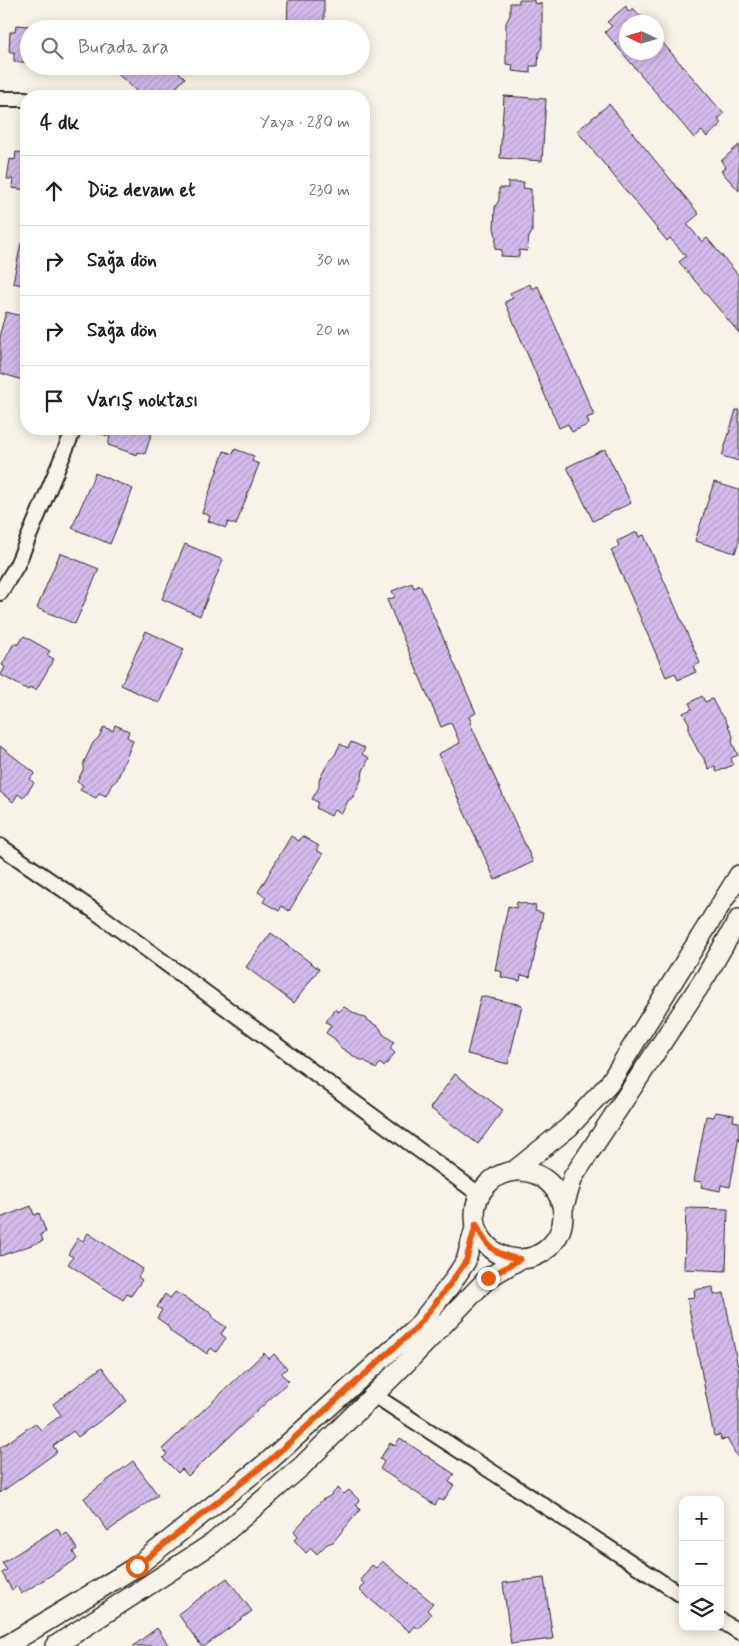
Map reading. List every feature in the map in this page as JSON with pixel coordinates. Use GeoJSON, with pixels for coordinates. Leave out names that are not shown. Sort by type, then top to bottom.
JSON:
{"type":"FeatureCollection","features":[{"type":"Feature","properties":{"kind":"street"},"geometry":{"type":"LineString","coordinates":[[0,99],[20,100]]}},
{"type":"Feature","properties":{"kind":"street"},"geometry":{"type":"LineString","coordinates":[[0,593],[17,565],[71,435]]}},
{"type":"Feature","properties":{"kind":"street"},"geometry":{"type":"LineString","coordinates":[[0,846],[96,912],[480,1195]]}},
{"type":"Feature","properties":{"kind":"street"},"geometry":{"type":"LineString","coordinates":[[514,1171],[569,1127],[609,1084],[739,875]]}},
{"type":"Feature","properties":{"kind":"street"},"geometry":{"type":"LineString","coordinates":[[563,1209],[573,1177],[706,976],[739,919]]}},
{"type":"Feature","properties":{"kind":"street"},"geometry":{"type":"LineString","coordinates":[[6,1646],[137,1566],[270,1460],[417,1327],[466,1261],[476,1224],[476,1209],[480,1195],[489,1182],[500,1175],[514,1171],[528,1171],[541,1176],[552,1184],[559,1196],[563,1209],[563,1223],[558,1236],[548,1248],[535,1256],[520,1259],[488,1278],[302,1466],[213,1543],[55,1646]]}},
{"type":"Feature","properties":{"kind":"street"},"geometry":{"type":"LineString","coordinates":[[476,1224],[482,1238],[492,1249],[506,1256],[520,1259]]}},
{"type":"Feature","properties":{"kind":"street"},"geometry":{"type":"LineString","coordinates":[[374,1395],[679,1593]]}},
{"type":"Feature","properties":{"kind":"street"},"geometry":{"type":"LineString","coordinates":[[724,1623],[739,1632]]}},
{"type":"Feature","properties":{"kind":"building"},"geometry":{"type":"Polygon","coordinates":[[[288,0],[324,0],[324,20],[287,20],[288,0]]]}},
{"type":"Feature","properties":{"kind":"building"},"geometry":{"type":"Polygon","coordinates":[[[519,0],[534,0],[534,3],[542,4],[542,47],[539,52],[538,66],[530,66],[530,73],[512,71],[513,65],[506,64],[506,23],[510,15],[510,3],[519,3],[519,0]]]}},
{"type":"Feature","properties":{"kind":"building"},"geometry":{"type":"Polygon","coordinates":[[[626,6],[628,12],[633,8],[640,15],[619,15],[619,49],[605,32],[612,26],[607,22],[626,6]]]}},
{"type":"Feature","properties":{"kind":"building"},"geometry":{"type":"Polygon","coordinates":[[[16,25],[20,25],[20,62],[14,61],[14,52],[9,52],[10,32],[15,32],[16,25]]]}},
{"type":"Feature","properties":{"kind":"building"},"geometry":{"type":"Polygon","coordinates":[[[664,44],[724,114],[718,119],[721,124],[707,137],[702,131],[694,138],[629,60],[664,60],[664,44]]]}},
{"type":"Feature","properties":{"kind":"building"},"geometry":{"type":"Polygon","coordinates":[[[119,75],[182,75],[185,78],[174,90],[135,90],[119,75]]]}},
{"type":"Feature","properties":{"kind":"building"},"geometry":{"type":"Polygon","coordinates":[[[504,96],[546,99],[542,161],[500,158],[504,96]]]}},
{"type":"Feature","properties":{"kind":"building"},"geometry":{"type":"Polygon","coordinates":[[[609,104],[699,214],[687,224],[702,242],[707,238],[739,276],[739,333],[679,262],[686,256],[670,238],[667,241],[577,131],[609,104]]]}},
{"type":"Feature","properties":{"kind":"building"},"geometry":{"type":"Polygon","coordinates":[[[739,145],[739,191],[721,171],[726,167],[721,161],[739,145]]]}},
{"type":"Feature","properties":{"kind":"building"},"geometry":{"type":"Polygon","coordinates":[[[16,152],[20,152],[20,189],[12,188],[13,179],[7,179],[10,159],[15,160],[16,152]]]}},
{"type":"Feature","properties":{"kind":"building"},"geometry":{"type":"Polygon","coordinates":[[[508,182],[524,182],[523,188],[531,189],[532,232],[529,237],[527,251],[519,250],[519,257],[501,256],[502,250],[495,249],[495,207],[499,200],[499,188],[508,188],[508,182]]]}},
{"type":"Feature","properties":{"kind":"building"},"geometry":{"type":"Polygon","coordinates":[[[20,248],[20,285],[13,283],[20,248]]]}},
{"type":"Feature","properties":{"kind":"building"},"geometry":{"type":"Polygon","coordinates":[[[530,284],[532,289],[538,286],[594,415],[587,418],[589,424],[572,432],[568,424],[559,428],[505,302],[513,298],[510,293],[530,284]]]}},
{"type":"Feature","properties":{"kind":"building"},"geometry":{"type":"Polygon","coordinates":[[[6,312],[20,316],[20,379],[0,373],[0,333],[6,312]]]}},
{"type":"Feature","properties":{"kind":"building"},"geometry":{"type":"Polygon","coordinates":[[[736,410],[739,410],[739,461],[722,456],[736,410]]]}},
{"type":"Feature","properties":{"kind":"building"},"geometry":{"type":"Polygon","coordinates":[[[105,435],[151,435],[145,454],[138,452],[137,455],[108,445],[110,437],[105,435]]]}},
{"type":"Feature","properties":{"kind":"building"},"geometry":{"type":"Polygon","coordinates":[[[235,449],[254,456],[252,461],[259,464],[236,525],[228,522],[226,528],[208,521],[210,516],[202,513],[224,451],[233,454],[235,449]]]}},
{"type":"Feature","properties":{"kind":"building"},"geometry":{"type":"Polygon","coordinates":[[[605,449],[631,503],[593,521],[567,467],[605,449]]]}},
{"type":"Feature","properties":{"kind":"building"},"geometry":{"type":"Polygon","coordinates":[[[95,473],[133,489],[110,544],[72,528],[95,473]]]}},
{"type":"Feature","properties":{"kind":"building"},"geometry":{"type":"Polygon","coordinates":[[[714,482],[739,490],[739,541],[735,553],[695,541],[714,482]]]}},
{"type":"Feature","properties":{"kind":"building"},"geometry":{"type":"Polygon","coordinates":[[[637,532],[639,537],[644,535],[700,663],[693,667],[696,672],[678,680],[675,673],[666,677],[611,550],[619,546],[617,541],[637,532]]]}},
{"type":"Feature","properties":{"kind":"building"},"geometry":{"type":"Polygon","coordinates":[[[185,544],[223,560],[200,616],[162,599],[185,544]]]}},
{"type":"Feature","properties":{"kind":"building"},"geometry":{"type":"Polygon","coordinates":[[[60,553],[99,569],[75,624],[37,608],[60,553]]]}},
{"type":"Feature","properties":{"kind":"building"},"geometry":{"type":"Polygon","coordinates":[[[412,583],[414,588],[420,585],[476,713],[469,717],[472,723],[470,723],[533,862],[495,880],[438,754],[460,743],[451,723],[441,727],[387,600],[395,597],[392,591],[412,583]]]}},
{"type":"Feature","properties":{"kind":"building"},"geometry":{"type":"Polygon","coordinates":[[[146,631],[184,649],[159,703],[121,685],[146,631]]]}},
{"type":"Feature","properties":{"kind":"building"},"geometry":{"type":"Polygon","coordinates":[[[24,636],[50,651],[47,655],[54,659],[36,690],[30,687],[28,690],[1,675],[5,667],[2,665],[14,643],[18,645],[24,636]]]}},
{"type":"Feature","properties":{"kind":"building"},"geometry":{"type":"Polygon","coordinates":[[[702,696],[705,702],[712,699],[724,717],[733,736],[732,742],[738,755],[731,758],[733,765],[717,772],[715,766],[709,769],[698,751],[689,732],[689,723],[683,713],[692,709],[689,703],[702,696]]]}},
{"type":"Feature","properties":{"kind":"building"},"geometry":{"type":"Polygon","coordinates":[[[115,725],[129,731],[127,737],[133,741],[117,780],[112,784],[106,796],[99,793],[96,798],[80,790],[83,785],[77,782],[93,743],[99,737],[104,727],[113,731],[115,725]]]}},
{"type":"Feature","properties":{"kind":"building"},"geometry":{"type":"Polygon","coordinates":[[[351,742],[365,748],[362,754],[369,758],[353,797],[348,801],[342,813],[334,810],[331,816],[316,808],[318,802],[312,799],[319,787],[319,780],[340,744],[348,748],[351,742]]]}},
{"type":"Feature","properties":{"kind":"building"},"geometry":{"type":"Polygon","coordinates":[[[0,746],[35,773],[30,779],[34,783],[23,798],[18,794],[13,802],[0,792],[0,746]]]}},
{"type":"Feature","properties":{"kind":"building"},"geometry":{"type":"Polygon","coordinates":[[[291,836],[299,841],[302,836],[319,846],[316,850],[323,854],[289,911],[282,906],[279,911],[263,902],[266,897],[258,892],[291,836]]]}},
{"type":"Feature","properties":{"kind":"building"},"geometry":{"type":"Polygon","coordinates":[[[517,902],[536,906],[535,911],[543,913],[530,977],[521,975],[520,981],[501,977],[502,972],[495,970],[508,906],[516,908],[517,902]]]}},
{"type":"Feature","properties":{"kind":"building"},"geometry":{"type":"Polygon","coordinates":[[[271,933],[319,969],[294,1003],[246,967],[271,933]]]}},
{"type":"Feature","properties":{"kind":"building"},"geometry":{"type":"Polygon","coordinates":[[[481,996],[522,1005],[508,1064],[467,1054],[481,996]]]}},
{"type":"Feature","properties":{"kind":"building"},"geometry":{"type":"Polygon","coordinates":[[[344,1007],[380,1028],[383,1034],[394,1042],[390,1048],[395,1053],[384,1067],[380,1063],[376,1069],[365,1061],[358,1059],[340,1047],[335,1039],[326,1033],[331,1025],[326,1022],[334,1009],[339,1012],[344,1007]]]}},
{"type":"Feature","properties":{"kind":"building"},"geometry":{"type":"Polygon","coordinates":[[[455,1074],[503,1110],[478,1144],[430,1108],[455,1074]]]}},
{"type":"Feature","properties":{"kind":"building"},"geometry":{"type":"Polygon","coordinates":[[[715,1112],[734,1115],[733,1121],[739,1122],[739,1136],[730,1187],[721,1185],[720,1191],[701,1187],[702,1182],[694,1181],[706,1116],[714,1117],[715,1112]]]}},
{"type":"Feature","properties":{"kind":"building"},"geometry":{"type":"Polygon","coordinates":[[[31,1206],[34,1215],[39,1213],[46,1232],[41,1234],[43,1241],[0,1256],[0,1218],[31,1206]]]}},
{"type":"Feature","properties":{"kind":"building"},"geometry":{"type":"Polygon","coordinates":[[[686,1208],[728,1209],[726,1271],[684,1269],[686,1208]]]}},
{"type":"Feature","properties":{"kind":"building"},"geometry":{"type":"Polygon","coordinates":[[[88,1233],[143,1269],[138,1277],[142,1280],[131,1296],[127,1294],[123,1300],[68,1264],[73,1257],[68,1254],[78,1238],[83,1241],[88,1233]]]}},
{"type":"Feature","properties":{"kind":"building"},"geometry":{"type":"Polygon","coordinates":[[[713,1287],[714,1295],[724,1293],[739,1373],[739,1460],[727,1439],[721,1440],[720,1435],[714,1436],[687,1298],[695,1297],[694,1290],[713,1287]]]}},
{"type":"Feature","properties":{"kind":"building"},"geometry":{"type":"Polygon","coordinates":[[[175,1292],[211,1313],[214,1319],[226,1327],[221,1334],[226,1338],[216,1352],[211,1348],[207,1354],[196,1346],[189,1344],[171,1332],[167,1325],[157,1318],[162,1310],[157,1307],[165,1294],[170,1298],[175,1292]]]}},
{"type":"Feature","properties":{"kind":"building"},"geometry":{"type":"Polygon","coordinates":[[[264,1353],[269,1359],[274,1354],[287,1368],[281,1374],[289,1381],[188,1476],[182,1469],[178,1473],[163,1458],[167,1454],[162,1449],[264,1353]]]}},
{"type":"Feature","properties":{"kind":"building"},"geometry":{"type":"Polygon","coordinates":[[[102,1367],[127,1401],[78,1437],[73,1431],[53,1446],[57,1452],[0,1493],[0,1448],[35,1423],[41,1430],[61,1415],[53,1404],[102,1367]]]}},
{"type":"Feature","properties":{"kind":"building"},"geometry":{"type":"Polygon","coordinates":[[[400,1438],[454,1474],[449,1482],[454,1485],[443,1501],[439,1499],[435,1505],[380,1469],[384,1462],[380,1459],[390,1443],[395,1446],[400,1438]]]}},
{"type":"Feature","properties":{"kind":"building"},"geometry":{"type":"Polygon","coordinates":[[[133,1461],[158,1495],[108,1531],[84,1498],[133,1461]]]}},
{"type":"Feature","properties":{"kind":"building"},"geometry":{"type":"Polygon","coordinates":[[[338,1488],[344,1494],[349,1490],[359,1500],[356,1504],[360,1510],[333,1542],[327,1544],[317,1554],[311,1548],[306,1553],[294,1540],[298,1536],[294,1531],[322,1500],[330,1496],[338,1488]]]}},
{"type":"Feature","properties":{"kind":"building"},"geometry":{"type":"Polygon","coordinates":[[[57,1528],[62,1536],[67,1533],[77,1549],[73,1552],[77,1559],[21,1594],[17,1586],[12,1590],[2,1573],[7,1570],[2,1563],[57,1528]]]}},
{"type":"Feature","properties":{"kind":"building"},"geometry":{"type":"Polygon","coordinates":[[[382,1561],[433,1603],[427,1610],[431,1614],[419,1629],[415,1626],[410,1632],[359,1590],[364,1583],[360,1580],[372,1565],[376,1568],[382,1561]]]}},
{"type":"Feature","properties":{"kind":"building"},"geometry":{"type":"Polygon","coordinates":[[[227,1578],[252,1611],[205,1646],[201,1646],[178,1614],[227,1578]]]}},
{"type":"Feature","properties":{"kind":"building"},"geometry":{"type":"Polygon","coordinates":[[[544,1578],[553,1639],[511,1644],[503,1583],[544,1578]]]}},
{"type":"Feature","properties":{"kind":"building"},"geometry":{"type":"Polygon","coordinates":[[[157,1628],[169,1646],[133,1646],[157,1628]]]}},
{"type":"Feature","properties":{"kind":"route"},"geometry":{"type":"LineString","coordinates":[[137,1566],[270,1460],[417,1327],[466,1261],[476,1224],[482,1238],[492,1249],[506,1256],[520,1259],[488,1278]]}}]}
